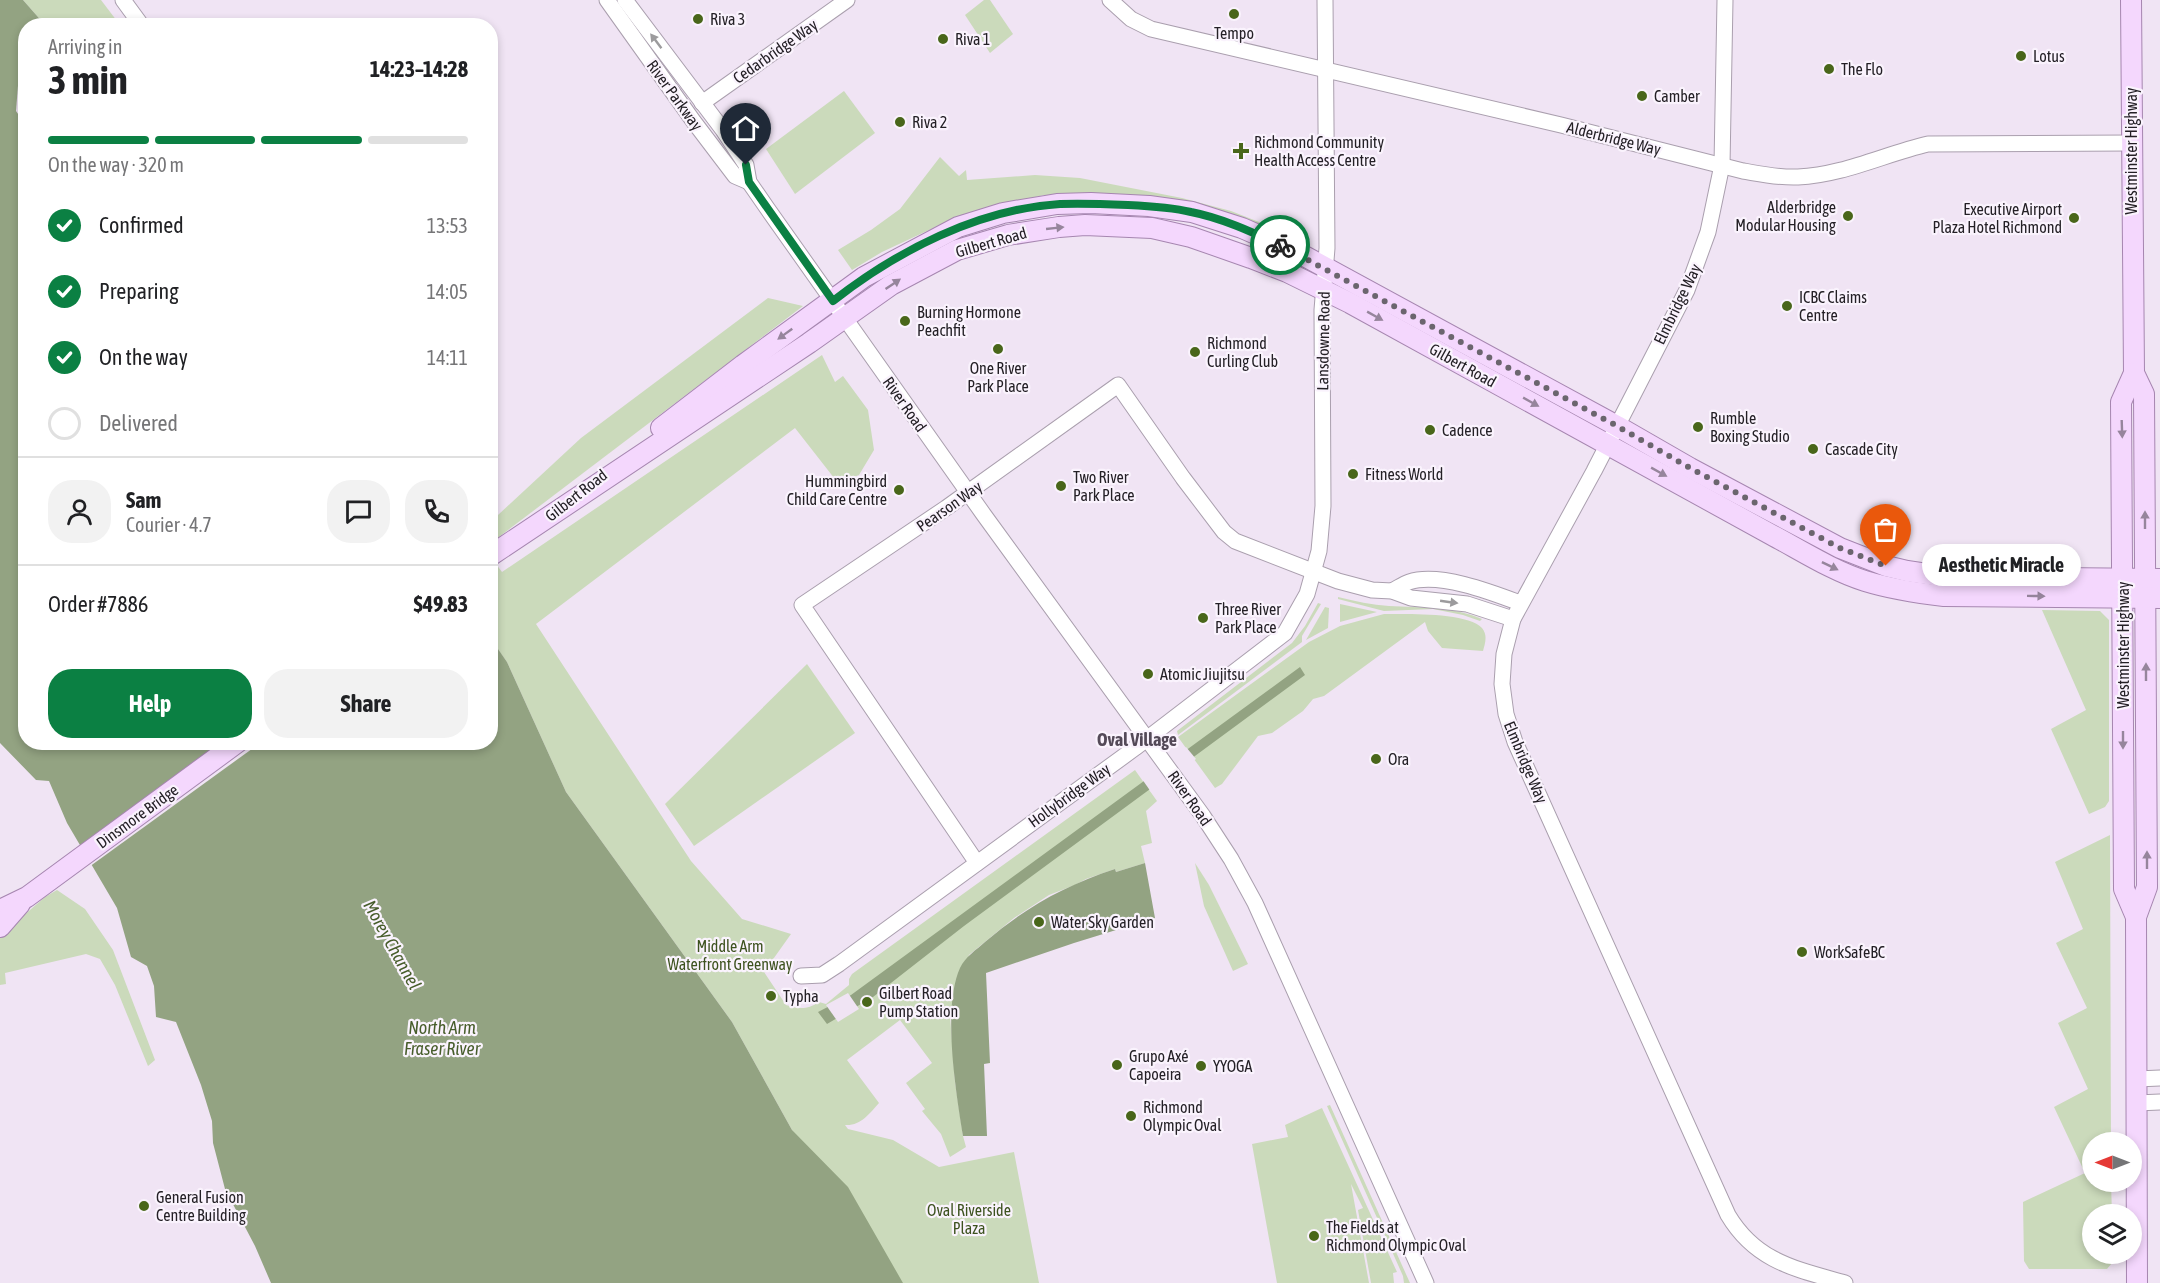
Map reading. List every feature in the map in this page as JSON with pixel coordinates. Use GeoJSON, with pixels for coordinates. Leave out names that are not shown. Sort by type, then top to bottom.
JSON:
{"type":"FeatureCollection","features":[{"type":"Feature","properties":{"kind":"main road","name":"Westminster Highway"},"geometry":{"type":"LineString","coordinates":[[2131,0],[2134,373],[2144,394],[2153,588],[2147,886],[2136,917],[2137,1283]]}},
{"type":"Feature","properties":{"kind":"main road","name":"Gilbert Road"},"geometry":{"type":"LineString","coordinates":[[541,522],[743,365],[874,271],[958,227],[1003,213],[1057,204],[1091,203],[1149,206],[1192,212],[1242,228],[1297,252],[1840,548],[1886,566],[1907,572],[1947,577],[2123,588]]}},
{"type":"Feature","properties":{"kind":"main road","name":"Gilbert Road"},"geometry":{"type":"LineString","coordinates":[[541,522],[846,319],[906,276],[957,250],[1033,230],[1085,225],[1152,228],[1191,237],[1278,269],[1323,289],[1802,551],[1863,581],[1913,593],[1944,596],[2153,588]]}},
{"type":"Feature","properties":{"kind":"main road","name":"Westminster Highway"},"geometry":{"type":"LineString","coordinates":[[2134,373],[2121,402],[2124,889],[2136,917]]}},
{"type":"Feature","properties":{"kind":"main road"},"geometry":{"type":"LineString","coordinates":[[498,551],[541,522]]}},
{"type":"Feature","properties":{"kind":"main road","name":"Dinsmore Bridge"},"geometry":{"type":"LineString","coordinates":[[30,895],[227,750]]}},
{"type":"Feature","properties":{"kind":"main road"},"geometry":{"type":"LineString","coordinates":[[0,910],[30,895]]}},
{"type":"Feature","properties":{"kind":"main road"},"geometry":{"type":"LineString","coordinates":[[0,927],[30,895]]}},
{"type":"Feature","properties":{"kind":"street"},"geometry":{"type":"LineString","coordinates":[[123,0],[136,18]]}},
{"type":"Feature","properties":{"kind":"street","name":"River Parkway"},"geometry":{"type":"LineString","coordinates":[[608,0],[735,176],[749,182]]}},
{"type":"Feature","properties":{"kind":"street","name":"River Parkway"},"geometry":{"type":"LineString","coordinates":[[625,0],[746,165],[749,182],[833,301]]}},
{"type":"Feature","properties":{"kind":"street","name":"Cedarbridge Way"},"geometry":{"type":"LineString","coordinates":[[702,103],[847,0]]}},
{"type":"Feature","properties":{"kind":"street","name":"Alderbridge Way"},"geometry":{"type":"LineString","coordinates":[[1110,0],[1131,19],[1151,29],[1771,176],[1797,177],[1835,172],[1928,144],[2131,143]]}},
{"type":"Feature","properties":{"kind":"street","name":"Lansdowne Road"},"geometry":{"type":"LineString","coordinates":[[1314,573],[1319,551],[1323,506],[1325,0]]}},
{"type":"Feature","properties":{"kind":"street","name":"Elmbridge Way"},"geometry":{"type":"LineString","coordinates":[[1725,0],[1722,165],[1708,232],[1693,277],[1617,426],[1520,603],[1507,635],[1502,677],[1503,700],[1509,727],[1724,1209],[1739,1232],[1773,1260],[1845,1283]]}},
{"type":"Feature","properties":{"kind":"street","name":"River Road"},"geometry":{"type":"LineString","coordinates":[[833,301],[968,493],[1180,784],[1231,860],[1255,903],[1426,1283]]}},
{"type":"Feature","properties":{"kind":"street","name":"Pearson Way"},"geometry":{"type":"LineString","coordinates":[[976,863],[802,605],[968,493],[1118,385],[1183,478],[1230,537],[1243,546],[1314,573]]}},
{"type":"Feature","properties":{"kind":"street"},"geometry":{"type":"LineString","coordinates":[[1314,573],[1352,585],[1392,591],[1411,598],[1467,604],[1513,619]]}},
{"type":"Feature","properties":{"kind":"street","name":"Hollybridge Way"},"geometry":{"type":"LineString","coordinates":[[801,976],[822,975],[831,970],[1147,738],[1285,633],[1307,594],[1314,573]]}},
{"type":"Feature","properties":{"kind":"street"},"geometry":{"type":"LineString","coordinates":[[1392,591],[1410,582],[1428,579],[1461,584],[1520,603]]}},
{"type":"Feature","properties":{"kind":"street"},"geometry":{"type":"LineString","coordinates":[[2137,1079],[2160,1078]]}},
{"type":"Feature","properties":{"kind":"street"},"geometry":{"type":"LineString","coordinates":[[2137,1103],[2160,1102]]}},
{"type":"Feature","properties":{"kind":"green space"},"geometry":{"type":"Polygon","coordinates":[[[23,0],[101,0],[115,18],[39,18],[23,0]]]}},
{"type":"Feature","properties":{"kind":"green space"},"geometry":{"type":"Polygon","coordinates":[[[984,0],[990,0],[1013,34],[990,53],[965,15],[984,0]]]}},
{"type":"Feature","properties":{"kind":"green space"},"geometry":{"type":"Polygon","coordinates":[[[844,91],[875,133],[795,194],[766,149],[844,91]]]}},
{"type":"Feature","properties":{"kind":"green space"},"geometry":{"type":"Polygon","coordinates":[[[940,157],[959,176],[966,170],[967,180],[1035,175],[1080,178],[1182,198],[1231,211],[1287,233],[1286,237],[1188,204],[1117,195],[1044,195],[971,213],[944,223],[882,252],[852,270],[838,250],[900,209],[940,157]]]}},
{"type":"Feature","properties":{"kind":"green space"},"geometry":{"type":"Polygon","coordinates":[[[768,298],[803,306],[498,538],[498,515],[581,438],[768,298]]]}},
{"type":"Feature","properties":{"kind":"green space"},"geometry":{"type":"Polygon","coordinates":[[[822,355],[835,382],[843,376],[868,410],[874,450],[859,475],[838,483],[795,428],[536,624],[691,861],[742,919],[791,934],[764,972],[786,1005],[807,1008],[819,1002],[826,1004],[849,985],[852,974],[1135,770],[1157,801],[1146,811],[1152,843],[1141,846],[1145,863],[1116,872],[1115,869],[1049,895],[1014,918],[969,955],[950,1015],[955,1082],[966,1147],[950,1157],[941,1134],[922,1111],[925,1109],[906,1083],[932,1063],[900,1020],[847,1060],[879,1103],[856,1124],[845,1125],[848,1129],[893,1140],[939,1167],[1014,1152],[1039,1283],[872,1283],[792,1130],[732,1022],[566,792],[507,662],[498,650],[498,567],[502,572],[822,355]]]}},
{"type":"Feature","properties":{"kind":"green space"},"geometry":{"type":"Polygon","coordinates":[[[1338,597],[1364,603],[1448,610],[1482,619],[1480,621],[1433,609],[1384,611],[1338,599],[1338,597]]]}},
{"type":"Feature","properties":{"kind":"green space"},"geometry":{"type":"Polygon","coordinates":[[[1318,603],[1321,604],[1302,636],[1302,642],[1178,735],[1177,731],[1292,643],[1318,603]]]}},
{"type":"Feature","properties":{"kind":"green space"},"geometry":{"type":"Polygon","coordinates":[[[1340,604],[1377,612],[1340,622],[1340,604]]]}},
{"type":"Feature","properties":{"kind":"green space"},"geometry":{"type":"Polygon","coordinates":[[[1325,607],[1329,608],[1328,628],[1306,640],[1325,607]]]}},
{"type":"Feature","properties":{"kind":"green space"},"geometry":{"type":"Polygon","coordinates":[[[2042,610],[2100,611],[2109,620],[2109,801],[2105,807],[2089,814],[2051,729],[2086,710],[2042,610]]]}},
{"type":"Feature","properties":{"kind":"green space"},"geometry":{"type":"Polygon","coordinates":[[[1384,614],[1436,615],[1475,623],[1482,628],[1485,634],[1483,651],[1442,648],[1428,631],[1425,622],[1324,696],[1313,699],[1303,711],[1272,733],[1258,736],[1222,784],[1215,788],[1178,737],[1309,642],[1340,626],[1384,614]]]}},
{"type":"Feature","properties":{"kind":"green space"},"geometry":{"type":"Polygon","coordinates":[[[807,664],[855,733],[694,846],[665,804],[807,664]]]}},
{"type":"Feature","properties":{"kind":"green space"},"geometry":{"type":"Polygon","coordinates":[[[2110,835],[2111,1132],[2082,1132],[2082,1167],[2054,1107],[2088,1089],[2058,1023],[2087,1008],[2056,943],[2083,929],[2055,862],[2110,835]]]}},
{"type":"Feature","properties":{"kind":"green space"},"geometry":{"type":"Polygon","coordinates":[[[1195,863],[1209,885],[1248,964],[1233,971],[1204,906],[1195,863]]]}},
{"type":"Feature","properties":{"kind":"green space"},"geometry":{"type":"Polygon","coordinates":[[[57,890],[85,909],[113,950],[155,1060],[148,1066],[115,985],[100,959],[86,954],[5,973],[6,984],[0,985],[0,936],[45,897],[57,890]]]}},
{"type":"Feature","properties":{"kind":"green space"},"geometry":{"type":"Polygon","coordinates":[[[1330,1105],[1410,1283],[1404,1283],[1403,1276],[1327,1106],[1330,1105]]]}},
{"type":"Feature","properties":{"kind":"green space","name":"The Fields at Richmond Olympic Oval"},"geometry":{"type":"Polygon","coordinates":[[[1322,1108],[1397,1272],[1393,1273],[1394,1283],[1371,1283],[1358,1210],[1363,1208],[1351,1184],[1369,1283],[1277,1283],[1252,1144],[1288,1137],[1285,1125],[1322,1108]]]}},
{"type":"Feature","properties":{"kind":"green space"},"geometry":{"type":"Polygon","coordinates":[[[2082,1174],[2082,1192],[2111,1192],[2112,1204],[2082,1204],[2082,1264],[2111,1264],[2107,1269],[2029,1269],[2024,1261],[2023,1202],[2082,1174]]]}},
{"type":"Feature","properties":{"kind":"water","name":"North Arm Fraser River"},"geometry":{"type":"Polygon","coordinates":[[[0,0],[23,0],[39,18],[18,18],[18,750],[498,750],[498,649],[507,662],[566,792],[732,1022],[792,1130],[848,1187],[903,1283],[271,1283],[255,1246],[225,1189],[213,1143],[212,1121],[201,1085],[176,1022],[156,1017],[154,986],[147,966],[131,957],[117,908],[67,823],[49,781],[36,780],[0,743],[0,0]]]}},
{"type":"Feature","properties":{"kind":"water"},"geometry":{"type":"Polygon","coordinates":[[[1300,667],[1305,675],[964,926],[873,997],[827,1024],[818,1012],[851,995],[1300,667]]]}},
{"type":"Feature","properties":{"kind":"water"},"geometry":{"type":"Polygon","coordinates":[[[1145,863],[1155,918],[986,973],[990,1063],[984,1064],[987,1136],[963,1136],[954,1074],[951,1027],[955,985],[962,964],[1015,918],[1062,890],[1115,869],[1116,872],[1145,863]]]}},
{"type":"Feature","properties":{"kind":"pier"},"geometry":{"type":"Polygon","coordinates":[[[18,86],[18,114],[16,111],[18,86]]]}},
{"type":"Feature","properties":{"kind":"pier"},"geometry":{"type":"Polygon","coordinates":[[[1186,747],[1196,759],[1151,792],[1142,779],[1186,747]]]}},
{"type":"Feature","properties":{"kind":"pier"},"geometry":{"type":"Polygon","coordinates":[[[213,750],[250,750],[89,867],[78,849],[213,750]]]}},
{"type":"Feature","properties":{"kind":"pier"},"geometry":{"type":"Polygon","coordinates":[[[848,993],[859,1009],[838,1022],[826,1005],[848,993]]]}},
{"type":"Feature","properties":{"kind":"way so far"},"geometry":{"type":"LineString","coordinates":[[1280,245],[1297,252],[1840,548],[1886,566]]}},
{"type":"Feature","properties":{"kind":"place","name":"Tempo"},"geometry":{"type":"Point","coordinates":[1234,14]}},
{"type":"Feature","properties":{"kind":"place","name":"Riva 3"},"geometry":{"type":"Point","coordinates":[698,19]}},
{"type":"Feature","properties":{"kind":"place","name":"Riva 1"},"geometry":{"type":"Point","coordinates":[943,39]}},
{"type":"Feature","properties":{"kind":"place","name":"Lotus"},"geometry":{"type":"Point","coordinates":[2021,56]}},
{"type":"Feature","properties":{"kind":"place","name":"The Flo"},"geometry":{"type":"Point","coordinates":[1829,69]}},
{"type":"Feature","properties":{"kind":"place","name":"Camber"},"geometry":{"type":"Point","coordinates":[1642,96]}},
{"type":"Feature","properties":{"kind":"place","name":"Riva 2"},"geometry":{"type":"Point","coordinates":[900,122]}},
{"type":"Feature","properties":{"kind":"place","name":"Richmond Community Health Access Centre"},"geometry":{"type":"Point","coordinates":[1241,151]}},
{"type":"Feature","properties":{"kind":"place","name":"Alderbridge Modular Housing"},"geometry":{"type":"Point","coordinates":[1848,216]}},
{"type":"Feature","properties":{"kind":"place","name":"Executive Airport Plaza Hotel Richmond"},"geometry":{"type":"Point","coordinates":[2074,218]}},
{"type":"Feature","properties":{"kind":"place","name":"ICBC Claims Centre"},"geometry":{"type":"Point","coordinates":[1787,306]}},
{"type":"Feature","properties":{"kind":"place","name":"Burning Hormone Peachfit"},"geometry":{"type":"Point","coordinates":[905,321]}},
{"type":"Feature","properties":{"kind":"place","name":"One River Park Place"},"geometry":{"type":"Point","coordinates":[998,349]}},
{"type":"Feature","properties":{"kind":"place","name":"Richmond Curling Club"},"geometry":{"type":"Point","coordinates":[1195,352]}},
{"type":"Feature","properties":{"kind":"place","name":"Rumble Boxing Studio"},"geometry":{"type":"Point","coordinates":[1698,427]}},
{"type":"Feature","properties":{"kind":"place","name":"Cadence"},"geometry":{"type":"Point","coordinates":[1430,430]}},
{"type":"Feature","properties":{"kind":"place","name":"Cascade City"},"geometry":{"type":"Point","coordinates":[1813,449]}},
{"type":"Feature","properties":{"kind":"place","name":"Fitness World"},"geometry":{"type":"Point","coordinates":[1353,474]}},
{"type":"Feature","properties":{"kind":"place","name":"Two River Park Place"},"geometry":{"type":"Point","coordinates":[1061,486]}},
{"type":"Feature","properties":{"kind":"place","name":"Hummingbird Child Care Centre"},"geometry":{"type":"Point","coordinates":[899,490]}},
{"type":"Feature","properties":{"kind":"place","name":"Aesthetic Miracle"},"geometry":{"type":"Point","coordinates":[1886,566]}},
{"type":"Feature","properties":{"kind":"place","name":"Three River Park Place"},"geometry":{"type":"Point","coordinates":[1203,618]}},
{"type":"Feature","properties":{"kind":"place","name":"Atomic Jiujitsu"},"geometry":{"type":"Point","coordinates":[1148,674]}},
{"type":"Feature","properties":{"kind":"place","name":"Ora"},"geometry":{"type":"Point","coordinates":[1376,759]}},
{"type":"Feature","properties":{"kind":"place","name":"Water Sky Garden"},"geometry":{"type":"Point","coordinates":[1039,922]}},
{"type":"Feature","properties":{"kind":"place","name":"WorkSafeBC"},"geometry":{"type":"Point","coordinates":[1802,952]}},
{"type":"Feature","properties":{"kind":"place","name":"Typha"},"geometry":{"type":"Point","coordinates":[771,996]}},
{"type":"Feature","properties":{"kind":"place","name":"Gilbert Road Pump Station"},"geometry":{"type":"Point","coordinates":[867,1002]}},
{"type":"Feature","properties":{"kind":"place","name":"Grupo Axé Capoeira"},"geometry":{"type":"Point","coordinates":[1117,1065]}},
{"type":"Feature","properties":{"kind":"place","name":"YYOGA"},"geometry":{"type":"Point","coordinates":[1201,1066]}},
{"type":"Feature","properties":{"kind":"place","name":"Richmond Olympic Oval"},"geometry":{"type":"Point","coordinates":[1131,1116]}},
{"type":"Feature","properties":{"kind":"place","name":"General Fusion Centre Building"},"geometry":{"type":"Point","coordinates":[144,1206]}},
{"type":"Feature","properties":{"kind":"place","name":"The Fields at Richmond Olympic Oval"},"geometry":{"type":"Point","coordinates":[1314,1236]}},
{"type":"Feature","properties":{"kind":"district","name":"Oval Village"},"geometry":{"type":"Point","coordinates":[1137,740]}},
{"type":"Feature","properties":{"kind":"route"},"geometry":{"type":"LineString","coordinates":[[746,165],[749,182],[833,301],[874,271],[958,227],[1003,213],[1057,204],[1149,206],[1192,212],[1242,228],[1280,245]]}},
{"type":"Feature","properties":{"kind":"water label","name":"Morey Channel"},"geometry":{"type":"Point","coordinates":[392,945]}},
{"type":"Feature","properties":{"kind":"park label","name":"Middle Arm Waterfront Greenway"},"geometry":{"type":"Point","coordinates":[730,955]}},
{"type":"Feature","properties":{"kind":"park label","name":"Oval Riverside Plaza"},"geometry":{"type":"Point","coordinates":[969,1219]}}]}
